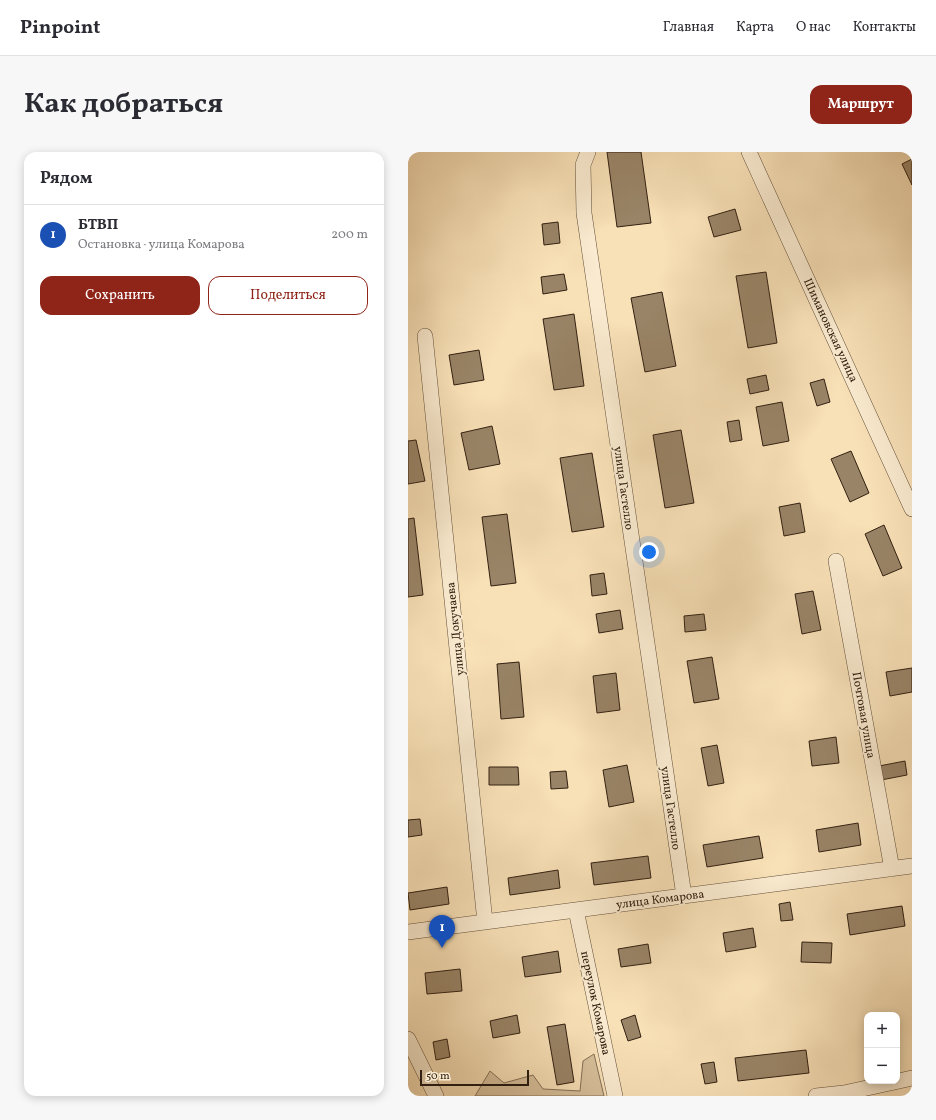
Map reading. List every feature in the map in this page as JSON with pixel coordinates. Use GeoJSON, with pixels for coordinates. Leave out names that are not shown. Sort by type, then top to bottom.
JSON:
{"type":"FeatureCollection","features":[{"type":"Feature","properties":{"kind":"street","name":"улица Гастелло"},"geometry":{"type":"LineString","coordinates":[[588,152],[583,165],[584,213],[684,896]]}},
{"type":"Feature","properties":{"kind":"street","name":"Шимановская улица"},"geometry":{"type":"LineString","coordinates":[[749,152],[912,509]]}},
{"type":"Feature","properties":{"kind":"street","name":"улица Докучаева"},"geometry":{"type":"LineString","coordinates":[[426,336],[485,922]]}},
{"type":"Feature","properties":{"kind":"street","name":"Почтовая улица"},"geometry":{"type":"LineString","coordinates":[[836,561],[892,869]]}},
{"type":"Feature","properties":{"kind":"street","name":"улица Комарова"},"geometry":{"type":"LineString","coordinates":[[408,932],[912,866]]}},
{"type":"Feature","properties":{"kind":"street","name":"переулок Комарова"},"geometry":{"type":"LineString","coordinates":[[576,910],[615,1096]]}},
{"type":"Feature","properties":{"kind":"street"},"geometry":{"type":"LineString","coordinates":[[408,1039],[436,1096]]}},
{"type":"Feature","properties":{"kind":"street"},"geometry":{"type":"LineString","coordinates":[[816,1096],[844,1093],[912,1078]]}},
{"type":"Feature","properties":{"kind":"shaded area"},"geometry":{"type":"Polygon","coordinates":[[[594,1054],[604,1096],[475,1096],[490,1071],[504,1083],[533,1075],[543,1089],[580,1091],[583,1061],[594,1054]]]}},
{"type":"Feature","properties":{"kind":"building"},"geometry":{"type":"Polygon","coordinates":[[[607,152],[641,152],[651,223],[617,227],[607,152]]]}},
{"type":"Feature","properties":{"kind":"building"},"geometry":{"type":"Polygon","coordinates":[[[912,159],[912,185],[902,164],[912,159]]]}},
{"type":"Feature","properties":{"kind":"building"},"geometry":{"type":"Polygon","coordinates":[[[735,209],[741,230],[714,237],[708,217],[735,209]]]}},
{"type":"Feature","properties":{"kind":"building"},"geometry":{"type":"Polygon","coordinates":[[[558,222],[560,243],[544,245],[542,224],[558,222]]]}},
{"type":"Feature","properties":{"kind":"building"},"geometry":{"type":"Polygon","coordinates":[[[766,272],[777,343],[748,348],[736,276],[766,272]]]}},
{"type":"Feature","properties":{"kind":"building"},"geometry":{"type":"Polygon","coordinates":[[[564,274],[567,290],[543,294],[541,277],[564,274]]]}},
{"type":"Feature","properties":{"kind":"building"},"geometry":{"type":"Polygon","coordinates":[[[662,292],[676,366],[645,372],[631,298],[662,292]]]}},
{"type":"Feature","properties":{"kind":"building"},"geometry":{"type":"Polygon","coordinates":[[[574,314],[584,386],[554,390],[543,319],[574,314]]]}},
{"type":"Feature","properties":{"kind":"building"},"geometry":{"type":"Polygon","coordinates":[[[479,350],[484,380],[454,385],[449,355],[479,350]]]}},
{"type":"Feature","properties":{"kind":"building"},"geometry":{"type":"Polygon","coordinates":[[[766,375],[769,390],[750,394],[747,379],[766,375]]]}},
{"type":"Feature","properties":{"kind":"building"},"geometry":{"type":"Polygon","coordinates":[[[824,379],[830,402],[817,406],[810,383],[824,379]]]}},
{"type":"Feature","properties":{"kind":"building"},"geometry":{"type":"Polygon","coordinates":[[[782,402],[789,441],[763,446],[756,407],[782,402]]]}},
{"type":"Feature","properties":{"kind":"building"},"geometry":{"type":"Polygon","coordinates":[[[739,420],[742,440],[730,442],[727,422],[739,420]]]}},
{"type":"Feature","properties":{"kind":"building"},"geometry":{"type":"Polygon","coordinates":[[[492,426],[500,464],[469,470],[461,433],[492,426]]]}},
{"type":"Feature","properties":{"kind":"building"},"geometry":{"type":"Polygon","coordinates":[[[681,430],[694,503],[665,508],[653,435],[681,430]]]}},
{"type":"Feature","properties":{"kind":"building"},"geometry":{"type":"Polygon","coordinates":[[[416,440],[425,481],[408,484],[408,441],[416,440]]]}},
{"type":"Feature","properties":{"kind":"building"},"geometry":{"type":"Polygon","coordinates":[[[851,451],[869,493],[850,502],[831,459],[851,451]]]}},
{"type":"Feature","properties":{"kind":"building"},"geometry":{"type":"Polygon","coordinates":[[[592,453],[604,527],[572,532],[560,458],[592,453]]]}},
{"type":"Feature","properties":{"kind":"building"},"geometry":{"type":"Polygon","coordinates":[[[800,503],[805,532],[784,536],[779,507],[800,503]]]}},
{"type":"Feature","properties":{"kind":"building"},"geometry":{"type":"Polygon","coordinates":[[[507,514],[516,583],[491,586],[482,517],[507,514]]]}},
{"type":"Feature","properties":{"kind":"building"},"geometry":{"type":"Polygon","coordinates":[[[414,518],[423,595],[408,597],[408,519],[414,518]]]}},
{"type":"Feature","properties":{"kind":"building"},"geometry":{"type":"Polygon","coordinates":[[[884,525],[902,568],[883,576],[865,534],[884,525]]]}},
{"type":"Feature","properties":{"kind":"building"},"geometry":{"type":"Polygon","coordinates":[[[604,573],[607,594],[592,596],[590,575],[604,573]]]}},
{"type":"Feature","properties":{"kind":"building"},"geometry":{"type":"Polygon","coordinates":[[[813,591],[821,630],[802,634],[795,594],[813,591]]]}},
{"type":"Feature","properties":{"kind":"building"},"geometry":{"type":"Polygon","coordinates":[[[620,610],[623,629],[599,633],[596,614],[620,610]]]}},
{"type":"Feature","properties":{"kind":"building"},"geometry":{"type":"Polygon","coordinates":[[[704,614],[706,630],[685,632],[684,616],[704,614]]]}},
{"type":"Feature","properties":{"kind":"building"},"geometry":{"type":"Polygon","coordinates":[[[712,657],[719,699],[694,703],[687,661],[712,657]]]}},
{"type":"Feature","properties":{"kind":"building"},"geometry":{"type":"Polygon","coordinates":[[[519,662],[524,717],[501,719],[497,664],[519,662]]]}},
{"type":"Feature","properties":{"kind":"building"},"geometry":{"type":"Polygon","coordinates":[[[912,668],[912,692],[890,696],[886,672],[912,668]]]}},
{"type":"Feature","properties":{"kind":"building"},"geometry":{"type":"Polygon","coordinates":[[[616,673],[620,710],[597,713],[593,676],[616,673]]]}},
{"type":"Feature","properties":{"kind":"building"},"geometry":{"type":"Polygon","coordinates":[[[836,737],[839,763],[812,766],[809,741],[836,737]]]}},
{"type":"Feature","properties":{"kind":"building"},"geometry":{"type":"Polygon","coordinates":[[[717,745],[724,783],[708,786],[701,748],[717,745]]]}},
{"type":"Feature","properties":{"kind":"building"},"geometry":{"type":"Polygon","coordinates":[[[905,761],[907,775],[881,780],[879,766],[905,761]]]}},
{"type":"Feature","properties":{"kind":"building"},"geometry":{"type":"Polygon","coordinates":[[[627,765],[634,802],[609,807],[603,770],[627,765]]]}},
{"type":"Feature","properties":{"kind":"building"},"geometry":{"type":"Polygon","coordinates":[[[489,767],[518,767],[519,785],[489,785],[489,767]]]}},
{"type":"Feature","properties":{"kind":"building"},"geometry":{"type":"Polygon","coordinates":[[[566,771],[568,788],[551,789],[550,772],[566,771]]]}},
{"type":"Feature","properties":{"kind":"building"},"geometry":{"type":"Polygon","coordinates":[[[420,819],[422,835],[408,837],[408,820],[420,819]]]}},
{"type":"Feature","properties":{"kind":"building"},"geometry":{"type":"Polygon","coordinates":[[[858,823],[861,845],[819,852],[816,830],[858,823]]]}},
{"type":"Feature","properties":{"kind":"building"},"geometry":{"type":"Polygon","coordinates":[[[759,836],[763,858],[707,867],[703,845],[759,836]]]}},
{"type":"Feature","properties":{"kind":"building"},"geometry":{"type":"Polygon","coordinates":[[[648,856],[651,878],[594,885],[591,863],[648,856]]]}},
{"type":"Feature","properties":{"kind":"building"},"geometry":{"type":"Polygon","coordinates":[[[558,870],[560,888],[510,895],[508,878],[558,870]]]}},
{"type":"Feature","properties":{"kind":"building"},"geometry":{"type":"Polygon","coordinates":[[[447,887],[449,904],[410,910],[408,893],[447,887]]]}},
{"type":"Feature","properties":{"kind":"building"},"geometry":{"type":"Polygon","coordinates":[[[790,902],[793,920],[781,921],[779,904],[790,902]]]}},
{"type":"Feature","properties":{"kind":"building"},"geometry":{"type":"Polygon","coordinates":[[[902,906],[905,926],[850,935],[847,914],[902,906]]]}},
{"type":"Feature","properties":{"kind":"building"},"geometry":{"type":"Polygon","coordinates":[[[753,928],[756,947],[726,952],[723,933],[753,928]]]}},
{"type":"Feature","properties":{"kind":"building"},"geometry":{"type":"Polygon","coordinates":[[[802,942],[832,943],[831,963],[801,962],[802,942]]]}},
{"type":"Feature","properties":{"kind":"building"},"geometry":{"type":"Polygon","coordinates":[[[648,944],[651,963],[621,967],[618,949],[648,944]]]}},
{"type":"Feature","properties":{"kind":"building"},"geometry":{"type":"Polygon","coordinates":[[[558,951],[561,972],[525,977],[522,957],[558,951]]]}},
{"type":"Feature","properties":{"kind":"building"},"geometry":{"type":"Polygon","coordinates":[[[460,969],[462,991],[427,994],[425,973],[460,969]]]}},
{"type":"Feature","properties":{"kind":"building"},"geometry":{"type":"Polygon","coordinates":[[[517,1015],[520,1033],[493,1038],[490,1021],[517,1015]]]}},
{"type":"Feature","properties":{"kind":"building"},"geometry":{"type":"Polygon","coordinates":[[[635,1015],[641,1037],[628,1041],[621,1020],[635,1015]]]}},
{"type":"Feature","properties":{"kind":"building"},"geometry":{"type":"Polygon","coordinates":[[[565,1024],[574,1082],[557,1085],[547,1027],[565,1024]]]}},
{"type":"Feature","properties":{"kind":"building"},"geometry":{"type":"Polygon","coordinates":[[[447,1039],[450,1057],[436,1060],[433,1042],[447,1039]]]}},
{"type":"Feature","properties":{"kind":"building"},"geometry":{"type":"Polygon","coordinates":[[[806,1050],[809,1073],[738,1081],[735,1058],[806,1050]]]}},
{"type":"Feature","properties":{"kind":"building"},"geometry":{"type":"Polygon","coordinates":[[[714,1062],[717,1082],[705,1084],[701,1064],[714,1062]]]}},
{"type":"Feature","properties":{"kind":"place","name":"БТВП"},"geometry":{"type":"Point","coordinates":[442,948]}}]}
